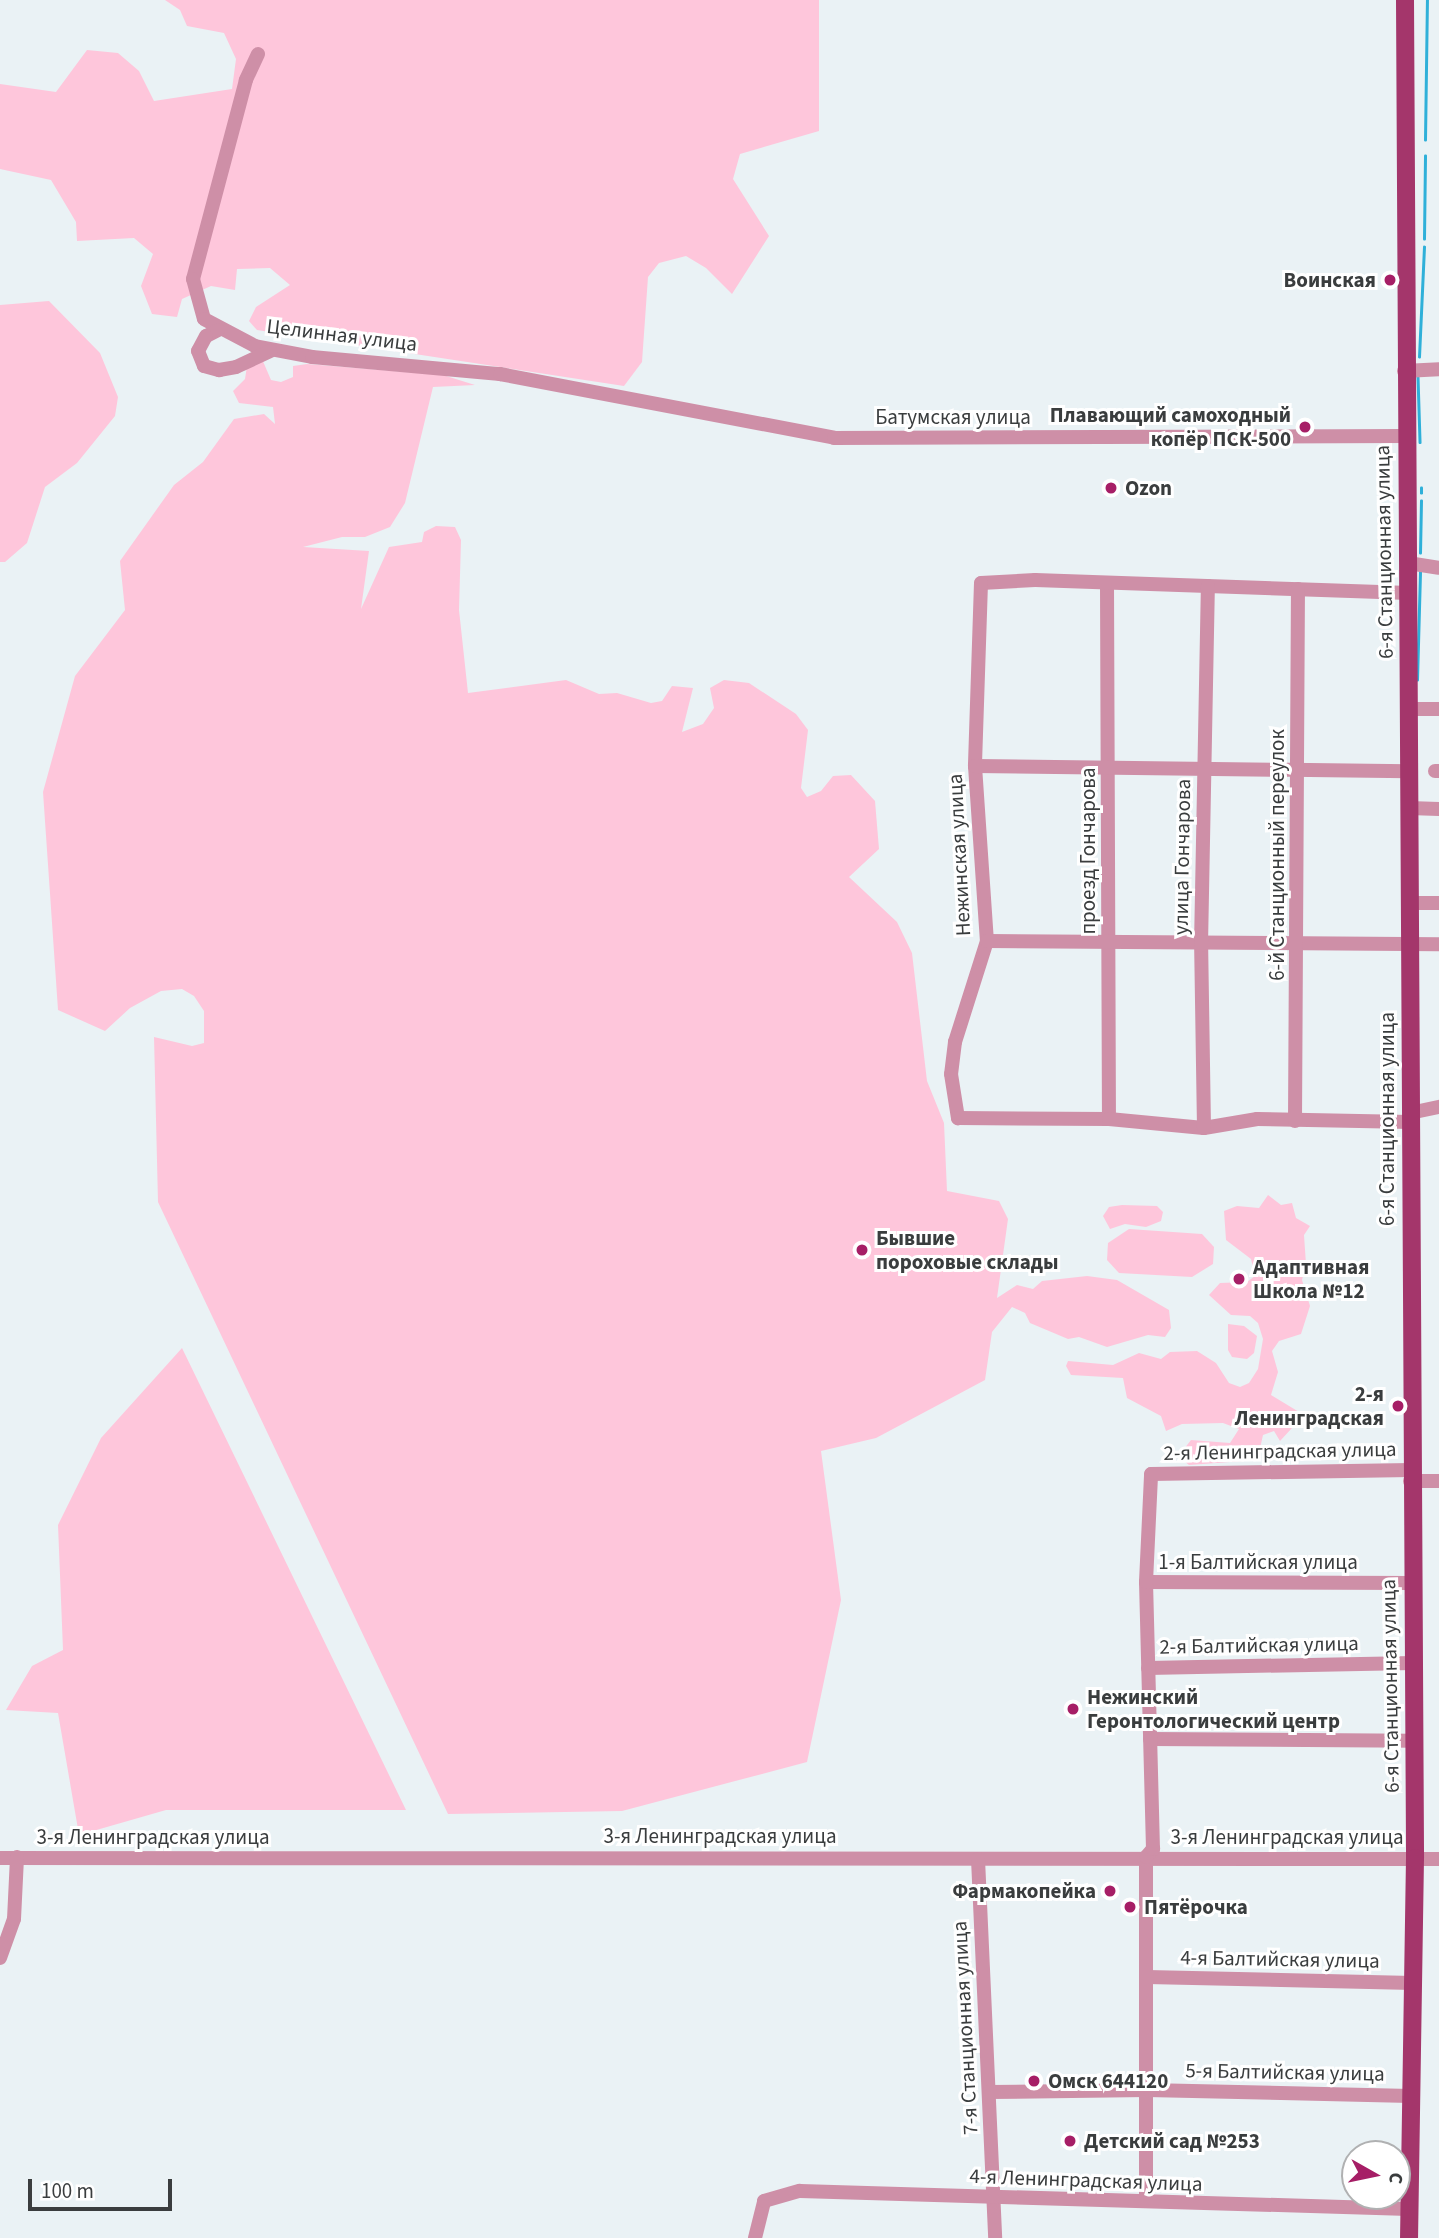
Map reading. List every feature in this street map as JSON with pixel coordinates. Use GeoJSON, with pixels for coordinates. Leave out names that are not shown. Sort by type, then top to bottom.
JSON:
{"type":"FeatureCollection","features":[{"type":"Feature","properties":{"kind":"main road","name":"6-я Станционная улица"},"geometry":{"type":"LineString","coordinates":[[1405,0],[1404,370],[1409,593],[1410,1476],[1415,1858],[1410,2140]]}},
{"type":"Feature","properties":{"kind":"main road","name":"6-я Станционная улица"},"geometry":{"type":"LineString","coordinates":[[1409,2210],[1409,2238]]}},
{"type":"Feature","properties":{"kind":"street"},"geometry":{"type":"LineString","coordinates":[[258,54],[246,80],[193,279],[204,319],[218,330],[206,336],[198,351],[204,366],[219,370],[236,367],[271,351]]}},
{"type":"Feature","properties":{"kind":"street","name":"Целинная улица"},"geometry":{"type":"LineString","coordinates":[[218,330],[271,351],[499,374],[547,383]]}},
{"type":"Feature","properties":{"kind":"street"},"geometry":{"type":"LineString","coordinates":[[1404,370],[1439,369]]}},
{"type":"Feature","properties":{"kind":"street","name":"Батумская улица"},"geometry":{"type":"LineString","coordinates":[[547,383],[834,438],[1405,436]]}},
{"type":"Feature","properties":{"kind":"street"},"geometry":{"type":"LineString","coordinates":[[1408,563],[1439,568]]}},
{"type":"Feature","properties":{"kind":"street","name":"Нежинская улица"},"geometry":{"type":"LineString","coordinates":[[1107,584],[981,583],[975,766],[987,941],[955,1042],[951,1074],[958,1118],[1109,1119]]}},
{"type":"Feature","properties":{"kind":"street"},"geometry":{"type":"LineString","coordinates":[[1107,584],[1409,593]]}},
{"type":"Feature","properties":{"kind":"street","name":"проезд Гончарова"},"geometry":{"type":"LineString","coordinates":[[1107,584],[1109,1119]]}},
{"type":"Feature","properties":{"kind":"street","name":"улица Гончарова"},"geometry":{"type":"LineString","coordinates":[[1204,1128],[1201,945],[1208,586]]}},
{"type":"Feature","properties":{"kind":"street","name":"6-й Станционный переулок"},"geometry":{"type":"LineString","coordinates":[[1295,1121],[1298,589]]}},
{"type":"Feature","properties":{"kind":"street"},"geometry":{"type":"LineString","coordinates":[[1409,709],[1439,709]]}},
{"type":"Feature","properties":{"kind":"street"},"geometry":{"type":"LineString","coordinates":[[975,766],[1108,770],[1409,771]]}},
{"type":"Feature","properties":{"kind":"street"},"geometry":{"type":"LineString","coordinates":[[1409,808],[1439,809]]}},
{"type":"Feature","properties":{"kind":"street"},"geometry":{"type":"LineString","coordinates":[[1409,903],[1439,903]]}},
{"type":"Feature","properties":{"kind":"street"},"geometry":{"type":"LineString","coordinates":[[987,941],[1201,945],[1439,944]]}},
{"type":"Feature","properties":{"kind":"street"},"geometry":{"type":"LineString","coordinates":[[1109,1119],[1204,1128],[1257,1119],[1295,1121],[1410,1117],[1439,1107]]}},
{"type":"Feature","properties":{"kind":"street","name":"2-я Ленинградская улица"},"geometry":{"type":"LineString","coordinates":[[1146,1582],[1146,1496],[1151,1475],[1410,1476],[1439,1481]]}},
{"type":"Feature","properties":{"kind":"street"},"geometry":{"type":"LineString","coordinates":[[1146,1582],[1153,1849],[1146,1857],[1146,2201]]}},
{"type":"Feature","properties":{"kind":"street","name":"1-я Балтийская улица"},"geometry":{"type":"LineString","coordinates":[[1146,1582],[1412,1583]]}},
{"type":"Feature","properties":{"kind":"street","name":"2-я Балтийская улица"},"geometry":{"type":"LineString","coordinates":[[1148,1668],[1413,1663]]}},
{"type":"Feature","properties":{"kind":"street"},"geometry":{"type":"LineString","coordinates":[[1150,1739],[1413,1741]]}},
{"type":"Feature","properties":{"kind":"street"},"geometry":{"type":"LineString","coordinates":[[0,1958],[14,1919],[17,1857]]}},
{"type":"Feature","properties":{"kind":"street","name":"3-я Ленинградская улица"},"geometry":{"type":"LineString","coordinates":[[0,1858],[1439,1859]]}},
{"type":"Feature","properties":{"kind":"street","name":"7-я Станционная улица"},"geometry":{"type":"LineString","coordinates":[[978,1859],[995,2238]]}},
{"type":"Feature","properties":{"kind":"street","name":"4-я Балтийская улица"},"geometry":{"type":"LineString","coordinates":[[1147,1977],[1413,1983]]}},
{"type":"Feature","properties":{"kind":"street","name":"5-я Балтийская улица"},"geometry":{"type":"LineString","coordinates":[[989,2092],[1147,2090],[1411,2096]]}},
{"type":"Feature","properties":{"kind":"street","name":"4-я Ленинградская улица"},"geometry":{"type":"LineString","coordinates":[[755,2238],[764,2200],[800,2191],[995,2199],[1341,2207]]}},
{"type":"Feature","properties":{"kind":"shaded area"},"geometry":{"type":"Polygon","coordinates":[[[165,0],[819,0],[819,131],[740,154],[733,179],[769,236],[732,294],[706,268],[686,256],[659,263],[648,277],[642,362],[624,386],[257,330],[249,321],[256,307],[290,285],[270,268],[237,269],[235,290],[211,286],[182,299],[177,317],[152,314],[141,286],[153,254],[134,238],[77,241],[76,222],[51,180],[0,169],[0,84],[56,92],[87,50],[118,53],[139,71],[154,101],[232,89],[236,59],[224,33],[187,26],[180,10],[165,0]]]}},
{"type":"Feature","properties":{"kind":"shaded area"},"geometry":{"type":"Polygon","coordinates":[[[49,301],[100,353],[118,397],[115,416],[77,463],[45,487],[27,543],[5,562],[0,562],[0,305],[49,301]]]}},
{"type":"Feature","properties":{"kind":"shaded area"},"geometry":{"type":"Polygon","coordinates":[[[262,359],[271,380],[281,382],[293,377],[293,366],[307,364],[443,375],[475,385],[433,387],[405,503],[390,527],[365,537],[342,537],[303,547],[369,551],[361,609],[389,547],[422,542],[424,532],[436,526],[455,527],[461,540],[459,610],[468,693],[566,680],[599,694],[617,693],[651,703],[662,701],[672,686],[693,688],[682,732],[703,724],[714,708],[710,688],[724,680],[749,683],[796,714],[808,730],[801,788],[807,797],[821,791],[833,776],[851,775],[875,801],[879,849],[849,877],[897,922],[912,953],[927,1081],[944,1123],[947,1191],[999,1201],[1008,1219],[997,1298],[1017,1285],[1033,1289],[1042,1281],[1087,1276],[1117,1280],[1169,1310],[1171,1328],[1165,1337],[1148,1335],[1107,1347],[1079,1337],[1068,1339],[1030,1323],[1025,1313],[1012,1307],[992,1332],[985,1380],[876,1438],[821,1451],[841,1600],[807,1762],[622,1811],[448,1814],[158,1202],[154,1037],[192,1046],[204,1043],[204,1011],[194,996],[182,989],[161,991],[130,1008],[105,1031],[58,1010],[43,792],[75,676],[125,610],[120,561],[174,485],[203,462],[234,419],[264,414],[275,424],[273,407],[239,403],[233,391],[245,379],[247,366],[262,359]]]}},
{"type":"Feature","properties":{"kind":"shaded area"},"geometry":{"type":"Polygon","coordinates":[[[1268,1195],[1281,1205],[1292,1203],[1296,1218],[1310,1226],[1304,1235],[1306,1264],[1302,1280],[1310,1306],[1301,1334],[1279,1341],[1272,1351],[1278,1372],[1271,1395],[1304,1415],[1280,1441],[1274,1431],[1263,1435],[1259,1453],[1243,1461],[1189,1465],[1184,1461],[1184,1449],[1191,1440],[1230,1443],[1239,1429],[1223,1423],[1182,1424],[1166,1431],[1161,1416],[1127,1398],[1123,1378],[1071,1375],[1066,1366],[1068,1361],[1113,1365],[1139,1353],[1161,1359],[1170,1352],[1197,1351],[1216,1363],[1229,1383],[1240,1387],[1249,1383],[1258,1369],[1263,1339],[1258,1323],[1250,1316],[1231,1315],[1209,1295],[1220,1283],[1247,1282],[1255,1276],[1251,1259],[1226,1240],[1224,1211],[1237,1206],[1259,1208],[1268,1195]]]}},
{"type":"Feature","properties":{"kind":"shaded area"},"geometry":{"type":"Polygon","coordinates":[[[1157,1206],[1163,1212],[1161,1221],[1146,1227],[1125,1224],[1110,1229],[1103,1216],[1109,1207],[1157,1206]]]}},
{"type":"Feature","properties":{"kind":"shaded area"},"geometry":{"type":"Polygon","coordinates":[[[1129,1229],[1202,1234],[1214,1247],[1213,1264],[1192,1277],[1119,1273],[1107,1260],[1108,1243],[1129,1229]]]}},
{"type":"Feature","properties":{"kind":"shaded area"},"geometry":{"type":"Polygon","coordinates":[[[1228,1324],[1244,1326],[1257,1336],[1254,1353],[1247,1359],[1232,1357],[1228,1350],[1228,1324]]]}},
{"type":"Feature","properties":{"kind":"shaded area"},"geometry":{"type":"Polygon","coordinates":[[[182,1348],[406,1810],[166,1810],[79,1835],[58,1713],[6,1710],[32,1666],[63,1650],[58,1525],[101,1438],[182,1348]]]}},
{"type":"Feature","properties":{"kind":"waterway"},"geometry":{"type":"LineString","coordinates":[[1425,140],[1427,0]]}},
{"type":"Feature","properties":{"kind":"waterway"},"geometry":{"type":"LineString","coordinates":[[1424,239],[1425,156]]}},
{"type":"Feature","properties":{"kind":"waterway"},"geometry":{"type":"LineString","coordinates":[[1419,357],[1424,247]]}},
{"type":"Feature","properties":{"kind":"waterway"},"geometry":{"type":"LineString","coordinates":[[1418,377],[1420,442]]}},
{"type":"Feature","properties":{"kind":"waterway"},"geometry":{"type":"LineString","coordinates":[[1421,488],[1421,493]]}},
{"type":"Feature","properties":{"kind":"waterway"},"geometry":{"type":"LineString","coordinates":[[1420,553],[1421,501]]}},
{"type":"Feature","properties":{"kind":"waterway"},"geometry":{"type":"LineString","coordinates":[[1417,680],[1420,572]]}},
{"type":"Feature","properties":{"kind":"place","name":"Воинская"},"geometry":{"type":"Point","coordinates":[1390,280]}},
{"type":"Feature","properties":{"kind":"place","name":"Плавающий самоходный копёр ПСК-500"},"geometry":{"type":"Point","coordinates":[1305,427]}},
{"type":"Feature","properties":{"kind":"place","name":"Ozon"},"geometry":{"type":"Point","coordinates":[1111,488]}},
{"type":"Feature","properties":{"kind":"place","name":"Бывшие пороховые склады"},"geometry":{"type":"Point","coordinates":[862,1250]}},
{"type":"Feature","properties":{"kind":"place","name":"Адаптивная Школа №12"},"geometry":{"type":"Point","coordinates":[1239,1279]}},
{"type":"Feature","properties":{"kind":"place","name":"2-я Ленинградская"},"geometry":{"type":"Point","coordinates":[1398,1406]}},
{"type":"Feature","properties":{"kind":"place","name":"Нежинский Геронтологический центр"},"geometry":{"type":"Point","coordinates":[1073,1709]}},
{"type":"Feature","properties":{"kind":"place","name":"Фармакопейка"},"geometry":{"type":"Point","coordinates":[1110,1891]}},
{"type":"Feature","properties":{"kind":"place","name":"Пятёрочка"},"geometry":{"type":"Point","coordinates":[1130,1907]}},
{"type":"Feature","properties":{"kind":"place","name":"Омск 644120"},"geometry":{"type":"Point","coordinates":[1034,2081]}},
{"type":"Feature","properties":{"kind":"place","name":"Детский сад №253"},"geometry":{"type":"Point","coordinates":[1070,2141]}}]}
